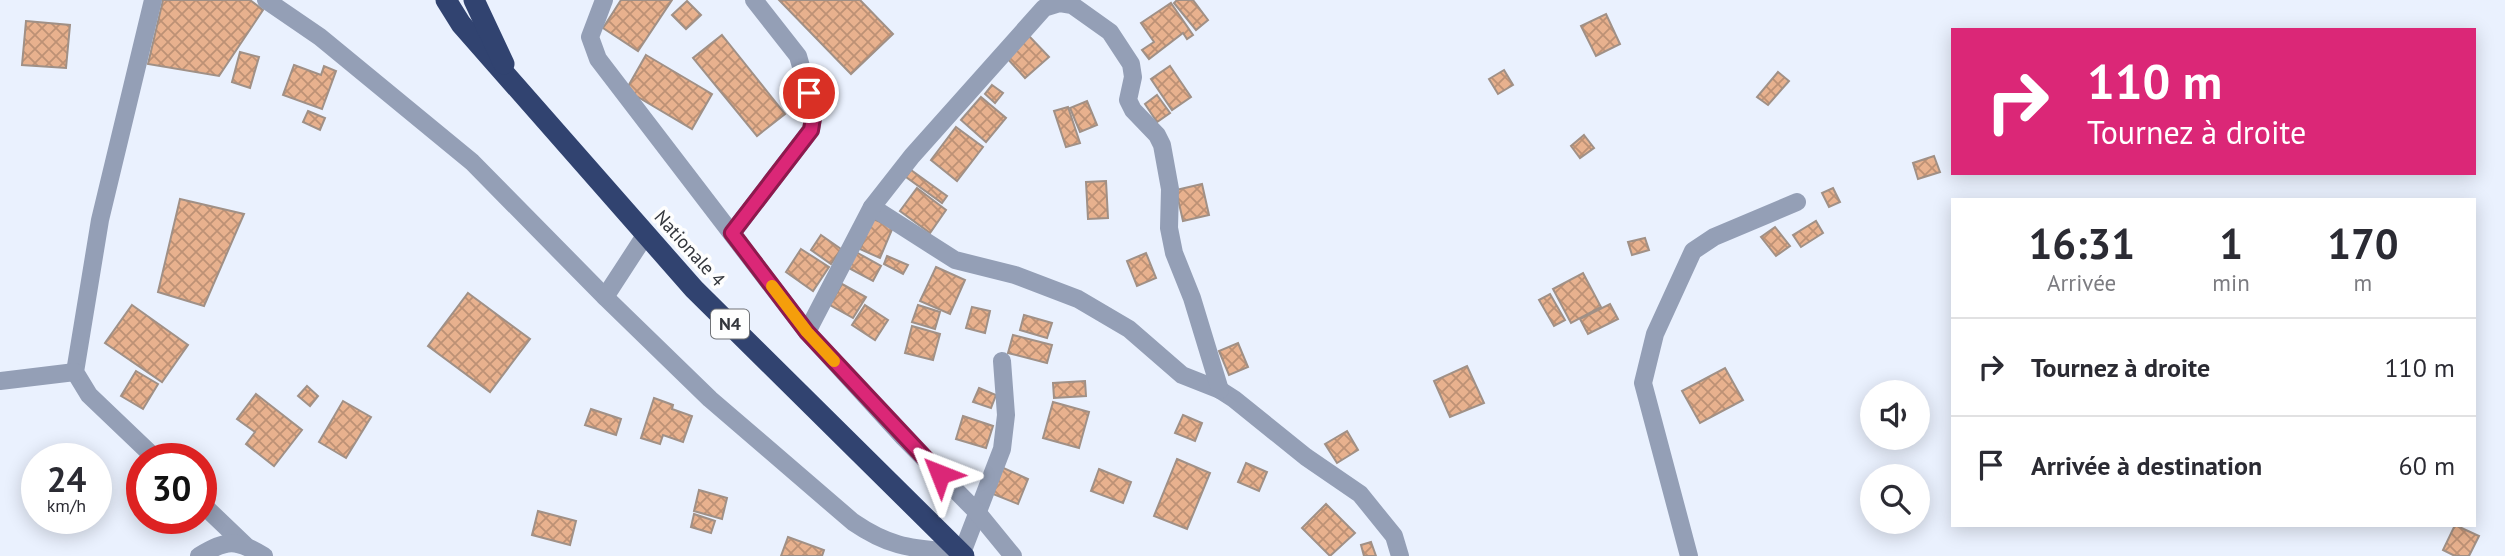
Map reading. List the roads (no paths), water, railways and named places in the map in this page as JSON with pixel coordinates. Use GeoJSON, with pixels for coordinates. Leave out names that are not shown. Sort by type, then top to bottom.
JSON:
{"type":"FeatureCollection","features":[{"type":"Feature","properties":{"kind":"highway","name":"Nationale 4"},"geometry":{"type":"LineString","coordinates":[[446,0],[461,24],[694,289],[963,554]]}},
{"type":"Feature","properties":{"kind":"highway","name":"Nationale 4"},"geometry":{"type":"LineString","coordinates":[[474,0],[510,78]]}},
{"type":"Feature","properties":{"kind":"street"},"geometry":{"type":"LineString","coordinates":[[139,443],[89,395],[75,372],[100,220],[153,0]]}},
{"type":"Feature","properties":{"kind":"street"},"geometry":{"type":"LineString","coordinates":[[267,0],[320,37],[472,162],[710,399],[853,522],[873,536],[896,546],[963,554],[1002,449],[1006,415],[1002,361]]}},
{"type":"Feature","properties":{"kind":"street"},"geometry":{"type":"LineString","coordinates":[[604,0],[590,37],[598,58],[807,332],[903,437],[977,512],[1013,556]]}},
{"type":"Feature","properties":{"kind":"street"},"geometry":{"type":"LineString","coordinates":[[732,233],[811,130],[814,112],[798,56],[754,0]]}},
{"type":"Feature","properties":{"kind":"street"},"geometry":{"type":"LineString","coordinates":[[807,332],[872,207],[912,156],[1044,8],[1060,3],[1072,5],[1110,32],[1131,64],[1133,77],[1128,100],[1162,145],[1170,189],[1169,228],[1174,253],[1192,298],[1220,390]]}},
{"type":"Feature","properties":{"kind":"street"},"geometry":{"type":"LineString","coordinates":[[1689,556],[1643,383],[1655,334],[1693,251],[1714,237],[1797,202]]}},
{"type":"Feature","properties":{"kind":"street"},"geometry":{"type":"LineString","coordinates":[[872,207],[955,260],[1015,275],[1078,299],[1129,329],[1182,375],[1220,390],[1262,420],[1306,457],[1360,494],[1394,536],[1400,556]]}},
{"type":"Feature","properties":{"kind":"street"},"geometry":{"type":"LineString","coordinates":[[605,297],[646,234]]}},
{"type":"Feature","properties":{"kind":"street"},"geometry":{"type":"LineString","coordinates":[[0,382],[75,372]]}},
{"type":"Feature","properties":{"kind":"street"},"geometry":{"type":"LineString","coordinates":[[217,518],[245,545],[264,556]]}},
{"type":"Feature","properties":{"kind":"street"},"geometry":{"type":"LineString","coordinates":[[199,556],[221,543],[245,545]]}}]}
